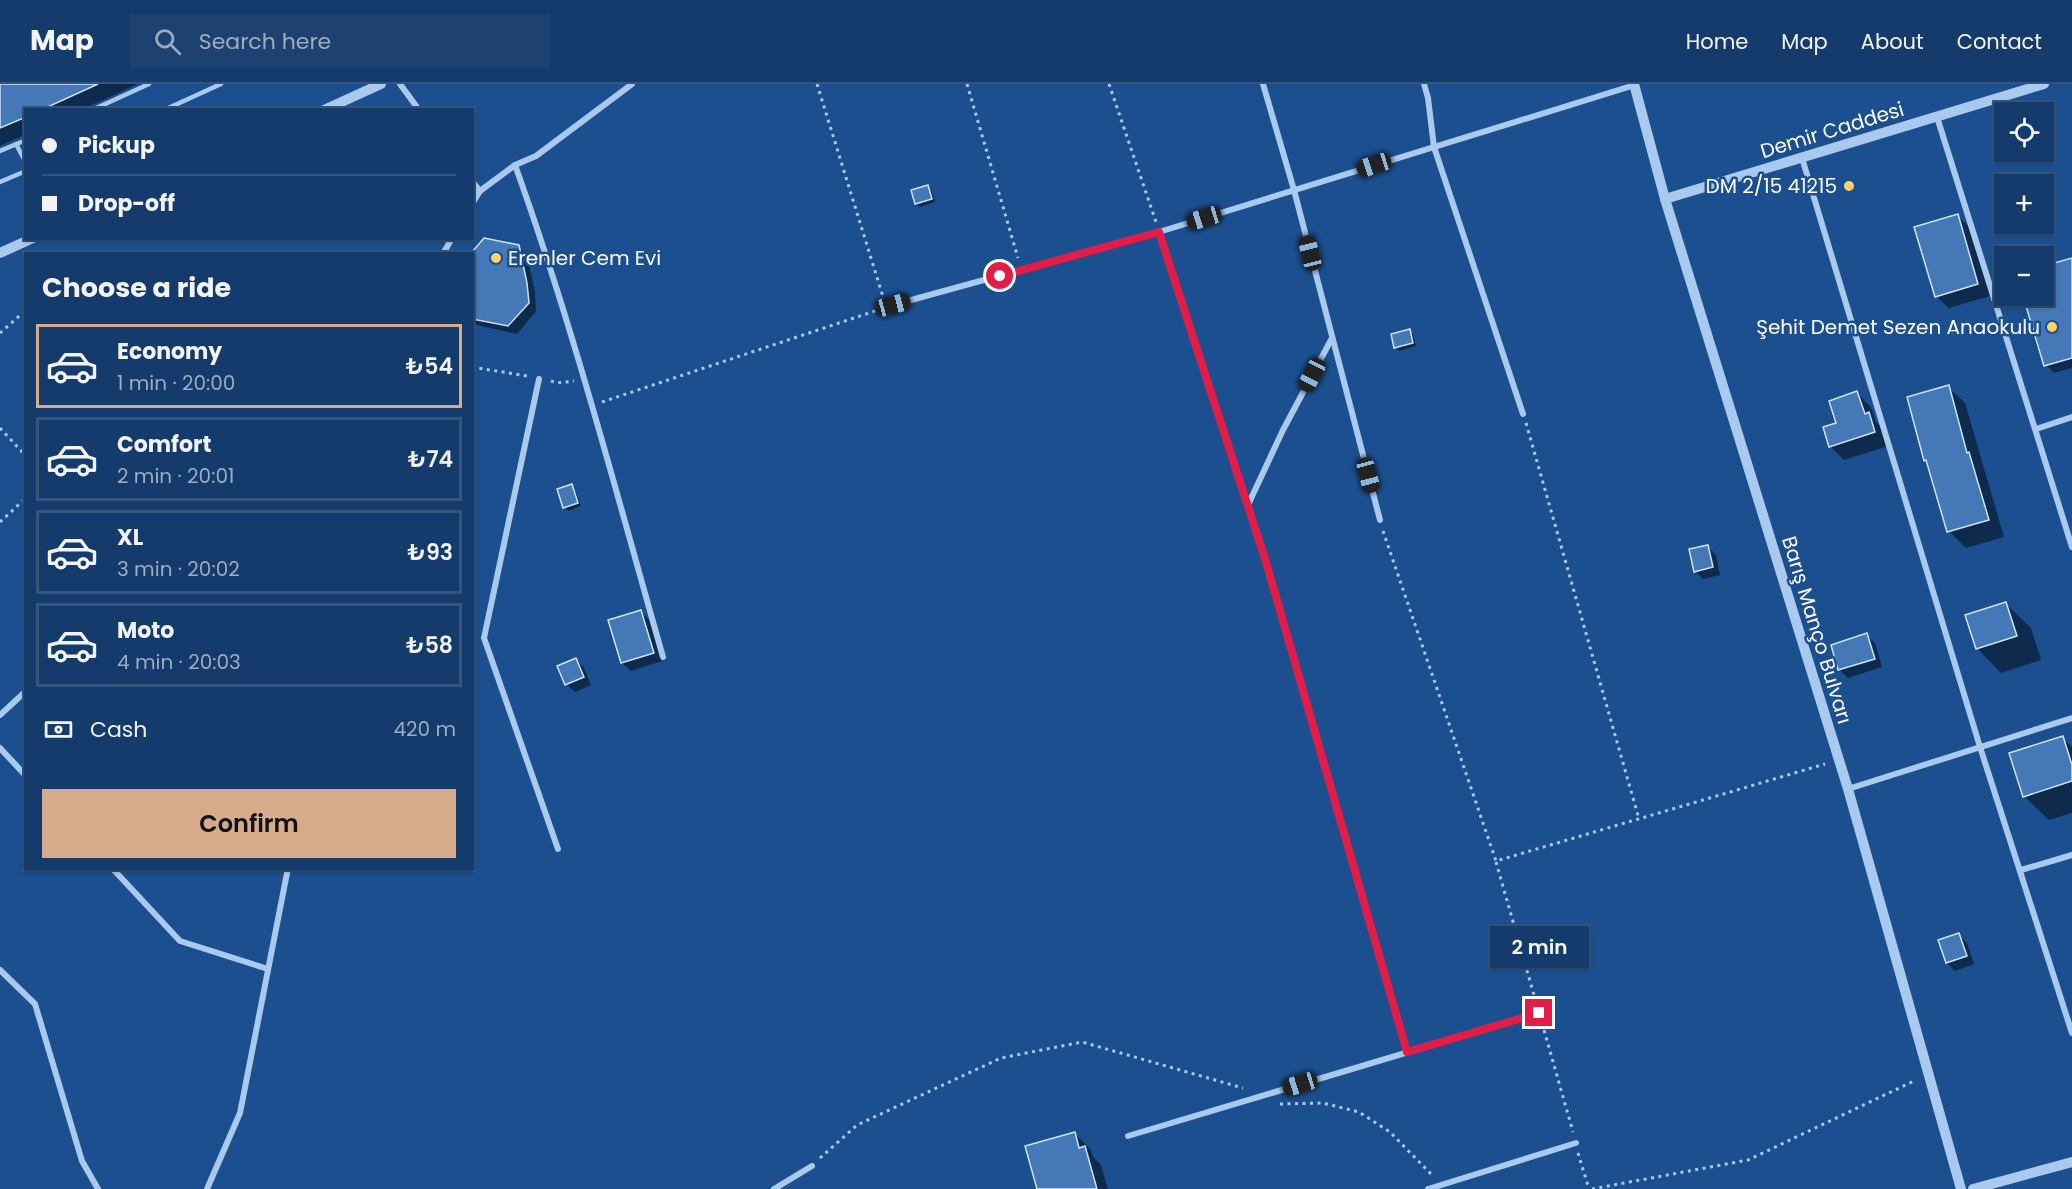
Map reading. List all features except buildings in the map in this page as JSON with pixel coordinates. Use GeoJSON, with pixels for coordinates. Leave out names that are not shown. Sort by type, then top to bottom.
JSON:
{"type":"FeatureCollection","features":[{"type":"Feature","properties":{"kind":"street"},"geometry":{"type":"LineString","coordinates":[[328,108],[381,84]]}},
{"type":"Feature","properties":{"kind":"street"},"geometry":{"type":"LineString","coordinates":[[400,84],[418,108]]}},
{"type":"Feature","properties":{"kind":"street"},"geometry":{"type":"LineString","coordinates":[[474,201],[480,191],[515,165],[536,156],[632,84]]}},
{"type":"Feature","properties":{"kind":"street"},"geometry":{"type":"LineString","coordinates":[[1263,84],[1294,190],[1380,520]]}},
{"type":"Feature","properties":{"kind":"street"},"geometry":{"type":"LineString","coordinates":[[1424,84],[1434,147],[1523,414]]}},
{"type":"Feature","properties":{"kind":"street"},"geometry":{"type":"LineString","coordinates":[[893,305],[1159,232],[1635,84]]}},
{"type":"Feature","properties":{"kind":"street","name":"Barış Manço Bulvarı"},"geometry":{"type":"LineString","coordinates":[[1635,84],[1665,199],[1848,789],[1961,1189]]}},
{"type":"Feature","properties":{"kind":"street","name":"Demir Caddesi"},"geometry":{"type":"LineString","coordinates":[[1665,199],[1937,117],[2023,87],[2044,84]]}},
{"type":"Feature","properties":{"kind":"street"},"geometry":{"type":"LineString","coordinates":[[1937,117],[2072,547]]}},
{"type":"Feature","properties":{"kind":"street"},"geometry":{"type":"LineString","coordinates":[[1802,158],[1980,747],[2072,1033]]}},
{"type":"Feature","properties":{"kind":"street"},"geometry":{"type":"LineString","coordinates":[[515,165],[540,237],[592,405],[663,657]]}},
{"type":"Feature","properties":{"kind":"street"},"geometry":{"type":"LineString","coordinates":[[474,184],[480,191]]}},
{"type":"Feature","properties":{"kind":"street"},"geometry":{"type":"LineString","coordinates":[[1159,232],[1266,562],[1407,1052]]}},
{"type":"Feature","properties":{"kind":"street"},"geometry":{"type":"LineString","coordinates":[[0,253],[29,240]]}},
{"type":"Feature","properties":{"kind":"street"},"geometry":{"type":"LineString","coordinates":[[1248,505],[1283,430],[1332,338]]}},
{"type":"Feature","properties":{"kind":"street"},"geometry":{"type":"LineString","coordinates":[[539,379],[484,638],[558,849]]}},
{"type":"Feature","properties":{"kind":"street"},"geometry":{"type":"LineString","coordinates":[[2036,429],[2072,417]]}},
{"type":"Feature","properties":{"kind":"street"},"geometry":{"type":"LineString","coordinates":[[0,716],[24,693]]}},
{"type":"Feature","properties":{"kind":"street"},"geometry":{"type":"LineString","coordinates":[[1848,789],[2072,718]]}},
{"type":"Feature","properties":{"kind":"street"},"geometry":{"type":"LineString","coordinates":[[0,748],[24,774]]}},
{"type":"Feature","properties":{"kind":"street"},"geometry":{"type":"LineString","coordinates":[[2021,870],[2072,855]]}},
{"type":"Feature","properties":{"kind":"street"},"geometry":{"type":"LineString","coordinates":[[114,870],[180,941],[268,969]]}},
{"type":"Feature","properties":{"kind":"street"},"geometry":{"type":"LineString","coordinates":[[207,1189],[240,1113],[288,870]]}},
{"type":"Feature","properties":{"kind":"street"},"geometry":{"type":"LineString","coordinates":[[0,970],[35,1004],[82,1161],[98,1189]]}},
{"type":"Feature","properties":{"kind":"street"},"geometry":{"type":"LineString","coordinates":[[2064,1010],[2072,1007]]}},
{"type":"Feature","properties":{"kind":"street"},"geometry":{"type":"LineString","coordinates":[[1128,1136],[1539,1013]]}},
{"type":"Feature","properties":{"kind":"street"},"geometry":{"type":"LineString","coordinates":[[1428,1189],[1576,1143]]}},
{"type":"Feature","properties":{"kind":"street"},"geometry":{"type":"LineString","coordinates":[[1973,1189],[2072,1162]]}},
{"type":"Feature","properties":{"kind":"street"},"geometry":{"type":"LineString","coordinates":[[774,1189],[812,1166]]}},
{"type":"Feature","properties":{"kind":"lane"},"geometry":{"type":"LineString","coordinates":[[96,108],[149,84]]}},
{"type":"Feature","properties":{"kind":"lane"},"geometry":{"type":"LineString","coordinates":[[168,108],[221,84]]}},
{"type":"Feature","properties":{"kind":"lane"},"geometry":{"type":"LineString","coordinates":[[0,151],[24,141]]}},
{"type":"Feature","properties":{"kind":"lane"},"geometry":{"type":"LineString","coordinates":[[16,144],[24,159]]}},
{"type":"Feature","properties":{"kind":"lane"},"geometry":{"type":"LineString","coordinates":[[0,182],[24,172]]}},
{"type":"Feature","properties":{"kind":"path"},"geometry":{"type":"LineString","coordinates":[[592,405],[886,307],[817,84]]}},
{"type":"Feature","properties":{"kind":"path"},"geometry":{"type":"LineString","coordinates":[[967,84],[1021,270]]}},
{"type":"Feature","properties":{"kind":"path"},"geometry":{"type":"LineString","coordinates":[[1109,84],[1159,232]]}},
{"type":"Feature","properties":{"kind":"path"},"geometry":{"type":"LineString","coordinates":[[0,333],[24,312]]}},
{"type":"Feature","properties":{"kind":"path"},"geometry":{"type":"LineString","coordinates":[[1523,414],[1639,819]]}},
{"type":"Feature","properties":{"kind":"path"},"geometry":{"type":"LineString","coordinates":[[0,428],[24,454]]}},
{"type":"Feature","properties":{"kind":"path"},"geometry":{"type":"LineString","coordinates":[[0,522],[24,500]]}},
{"type":"Feature","properties":{"kind":"path"},"geometry":{"type":"LineString","coordinates":[[1380,520],[1496,861],[1839,760]]}},
{"type":"Feature","properties":{"kind":"path"},"geometry":{"type":"LineString","coordinates":[[812,1166],[858,1125],[1001,1058],[1082,1042],[1247,1089],[1266,1105],[1323,1102],[1359,1112],[1390,1132],[1442,1185]]}},
{"type":"Feature","properties":{"kind":"path"},"geometry":{"type":"LineString","coordinates":[[1592,1189],[1748,1160],[1928,1074]]}},
{"type":"Feature","properties":{"kind":"place","name":"DM 2/15 41215"},"geometry":{"type":"Point","coordinates":[1849,186]}},
{"type":"Feature","properties":{"kind":"place","name":"Erenler Cem Evi"},"geometry":{"type":"Point","coordinates":[496,258]}},
{"type":"Feature","properties":{"kind":"place","name":"Şehit Demet Sezen Anaokulu"},"geometry":{"type":"Point","coordinates":[2052,327]}},
{"type":"Feature","properties":{"kind":"route"},"geometry":{"type":"LineString","coordinates":[[1000,276],[1159,232],[1266,562],[1407,1052],[1539,1013]]}}]}
